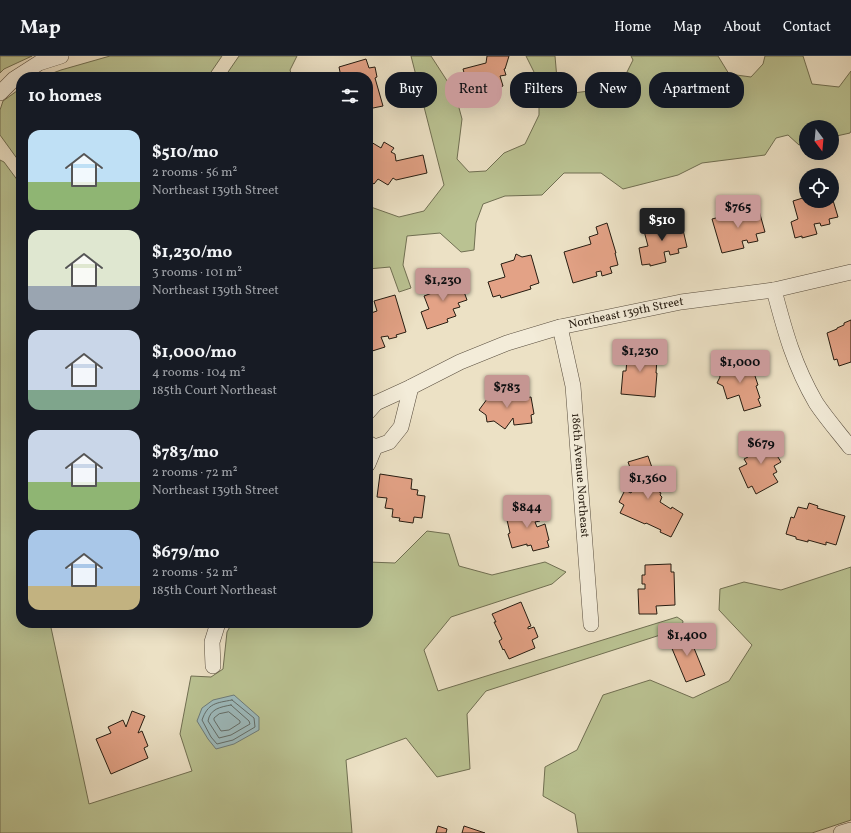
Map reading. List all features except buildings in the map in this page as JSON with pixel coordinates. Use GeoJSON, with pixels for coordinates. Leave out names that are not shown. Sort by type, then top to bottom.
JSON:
{"type":"FeatureCollection","features":[{"type":"Feature","properties":{"kind":"street"},"geometry":{"type":"LineString","coordinates":[[25,72],[39,63],[61,56]]}},
{"type":"Feature","properties":{"kind":"street"},"geometry":{"type":"LineString","coordinates":[[0,93],[16,78]]}},
{"type":"Feature","properties":{"kind":"street","name":"Northeast 139th Street"},"geometry":{"type":"LineString","coordinates":[[373,406],[376,403],[460,362],[507,343],[560,327],[681,302],[774,290],[851,272]]}},
{"type":"Feature","properties":{"kind":"street"},"geometry":{"type":"LineString","coordinates":[[774,290],[785,335],[798,369],[817,404],[850,447]]}},
{"type":"Feature","properties":{"kind":"street","name":"186th Avenue Northeast"},"geometry":{"type":"LineString","coordinates":[[560,327],[573,386],[591,624]]}},
{"type":"Feature","properties":{"kind":"street"},"geometry":{"type":"LineString","coordinates":[[373,445],[389,442],[401,427],[411,387]]}},
{"type":"Feature","properties":{"kind":"street"},"geometry":{"type":"LineString","coordinates":[[213,666],[212,642],[216,628]]}},
{"type":"Feature","properties":{"kind":"street"},"geometry":{"type":"LineString","coordinates":[[841,833],[851,830]]}},
{"type":"Feature","properties":{"kind":"green space"},"geometry":{"type":"Polygon","coordinates":[[[0,56],[32,56],[4,69],[0,73],[0,56]]]}},
{"type":"Feature","properties":{"kind":"green space"},"geometry":{"type":"Polygon","coordinates":[[[110,56],[222,56],[211,72],[56,72],[110,56]]]}},
{"type":"Feature","properties":{"kind":"green space"},"geometry":{"type":"Polygon","coordinates":[[[239,56],[297,56],[290,70],[291,72],[228,72],[239,56]]]}},
{"type":"Feature","properties":{"kind":"green space"},"geometry":{"type":"Polygon","coordinates":[[[411,56],[431,56],[445,78],[445,108],[459,108],[462,119],[457,159],[469,172],[486,171],[504,153],[525,144],[539,115],[539,108],[577,108],[577,92],[585,92],[585,108],[641,108],[641,72],[627,72],[633,60],[631,56],[718,56],[728,72],[649,72],[649,108],[744,108],[744,76],[751,77],[763,64],[765,56],[803,56],[812,84],[839,87],[851,71],[850,133],[839,135],[839,120],[799,120],[799,145],[788,135],[776,138],[765,155],[702,163],[678,175],[623,189],[601,173],[564,173],[542,195],[505,196],[483,204],[476,223],[474,250],[461,252],[440,233],[407,236],[403,265],[411,288],[399,292],[390,267],[373,269],[373,208],[399,217],[424,211],[444,185],[424,108],[437,108],[437,72],[415,72],[411,56]]]}},
{"type":"Feature","properties":{"kind":"green space"},"geometry":{"type":"Polygon","coordinates":[[[526,56],[555,56],[556,72],[534,72],[526,56]]]}},
{"type":"Feature","properties":{"kind":"green space"},"geometry":{"type":"Polygon","coordinates":[[[16,92],[16,157],[0,135],[0,110],[3,101],[16,92]]]}},
{"type":"Feature","properties":{"kind":"green space"},"geometry":{"type":"Polygon","coordinates":[[[0,160],[4,162],[16,178],[16,628],[51,628],[89,804],[192,771],[180,734],[191,676],[211,677],[223,669],[227,632],[229,628],[373,628],[373,562],[395,563],[427,531],[449,534],[459,566],[492,575],[545,562],[566,572],[552,584],[451,617],[424,650],[438,691],[677,617],[683,621],[682,628],[486,691],[467,714],[470,769],[437,777],[406,738],[346,760],[352,833],[0,833],[0,160]]]}},
{"type":"Feature","properties":{"kind":"green space"},"geometry":{"type":"Polygon","coordinates":[[[851,567],[851,820],[812,833],[578,833],[575,814],[543,796],[545,767],[577,750],[603,695],[650,680],[693,698],[729,681],[752,645],[719,610],[720,589],[744,582],[781,590],[851,567]]]}},
{"type":"Feature","properties":{"kind":"water"},"geometry":{"type":"Polygon","coordinates":[[[234,695],[259,717],[259,730],[234,744],[216,749],[197,721],[202,708],[213,700],[234,695]]]}}]}
